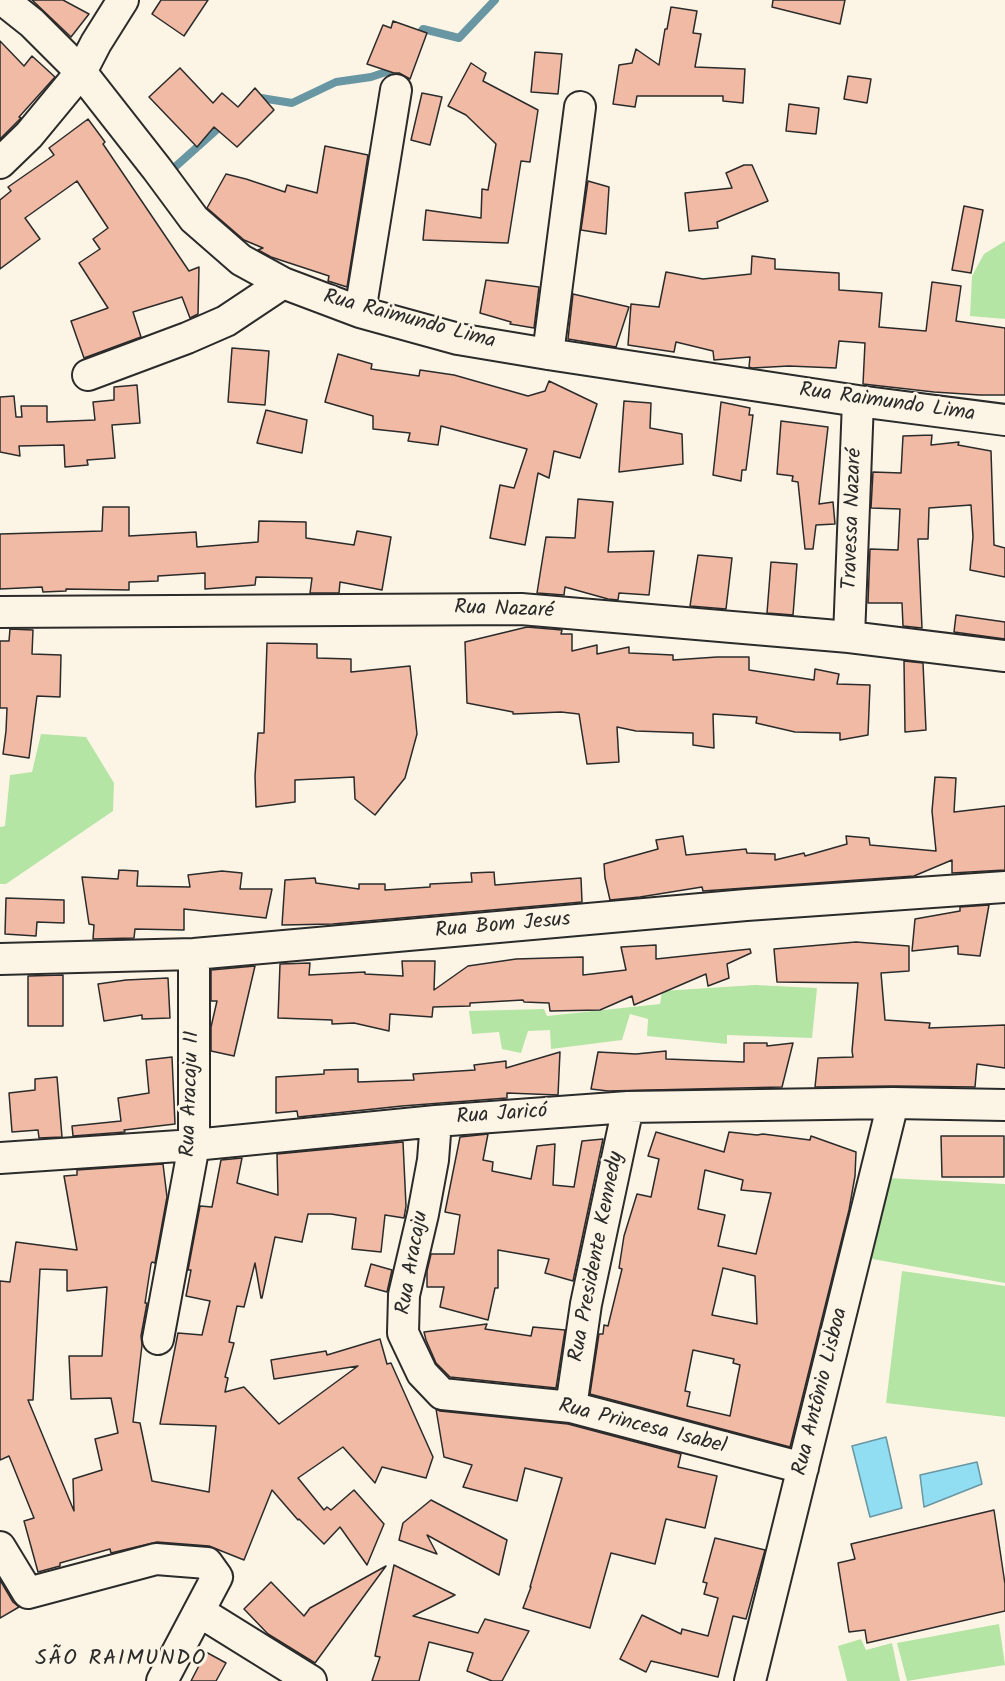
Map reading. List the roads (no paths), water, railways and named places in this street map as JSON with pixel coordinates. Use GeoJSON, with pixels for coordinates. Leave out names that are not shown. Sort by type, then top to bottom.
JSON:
{"type":"FeatureCollection","features":[{"type":"Feature","properties":{"kind":"street","name":"Rua Raimundo Lima"},"geometry":{"type":"LineString","coordinates":[[3,0],[32,23],[81,72],[194,219],[241,260],[283,283],[360,312],[458,339],[858,401],[1005,420]]}},
{"type":"Feature","properties":{"kind":"street"},"geometry":{"type":"LineString","coordinates":[[0,163],[29,135],[81,72],[123,0]]}},
{"type":"Feature","properties":{"kind":"street"},"geometry":{"type":"LineString","coordinates":[[360,312],[396,90]]}},
{"type":"Feature","properties":{"kind":"street"},"geometry":{"type":"LineString","coordinates":[[548,354],[580,107]]}},
{"type":"Feature","properties":{"kind":"street"},"geometry":{"type":"LineString","coordinates":[[87,375],[226,321],[283,283]]}},
{"type":"Feature","properties":{"kind":"street","name":"Travessa Nazaré"},"geometry":{"type":"LineString","coordinates":[[849,638],[858,401]]}},
{"type":"Feature","properties":{"kind":"street","name":"Rua Nazaré"},"geometry":{"type":"LineString","coordinates":[[0,612],[521,609],[849,638],[1005,656]]}},
{"type":"Feature","properties":{"kind":"street","name":"Rua Bom Jesus"},"geometry":{"type":"LineString","coordinates":[[0,959],[194,954],[746,905],[1005,887]]}},
{"type":"Feature","properties":{"kind":"street","name":"Rua Aracaju II"},"geometry":{"type":"LineString","coordinates":[[158,1339],[194,1144],[194,954]]}},
{"type":"Feature","properties":{"kind":"street","name":"Rua Jaricó"},"geometry":{"type":"LineString","coordinates":[[0,1158],[194,1144],[436,1120],[628,1107],[893,1103],[1005,1105]]}},
{"type":"Feature","properties":{"kind":"street","name":"Rua Antônio Lisboa"},"geometry":{"type":"LineString","coordinates":[[750,1681],[893,1103]]}},
{"type":"Feature","properties":{"kind":"street","name":"Rua Presidente Kennedy"},"geometry":{"type":"LineString","coordinates":[[571,1407],[586,1304],[628,1107]]}},
{"type":"Feature","properties":{"kind":"street","name":"Rua Aracaju"},"geometry":{"type":"LineString","coordinates":[[436,1120],[433,1160],[404,1295],[403,1333],[422,1373],[442,1394]]}},
{"type":"Feature","properties":{"kind":"street","name":"Rua Princesa Isabel"},"geometry":{"type":"LineString","coordinates":[[442,1394],[571,1407],[803,1468]]}},
{"type":"Feature","properties":{"kind":"street"},"geometry":{"type":"LineString","coordinates":[[0,1547],[28,1593],[156,1559],[207,1563],[217,1577],[162,1681]]}},
{"type":"Feature","properties":{"kind":"street"},"geometry":{"type":"LineString","coordinates":[[200,1612],[311,1681]]}},
{"type":"Feature","properties":{"kind":"water"},"geometry":{"type":"Polygon","coordinates":[[[886,1437],[902,1508],[870,1517],[852,1446],[886,1437]]]}},
{"type":"Feature","properties":{"kind":"water"},"geometry":{"type":"Polygon","coordinates":[[[977,1462],[982,1484],[924,1507],[920,1475],[977,1462]]]}},
{"type":"Feature","properties":{"kind":"waterway"},"geometry":{"type":"LineString","coordinates":[[417,38],[423,29],[459,38],[495,0]]}},
{"type":"Feature","properties":{"kind":"waterway"},"geometry":{"type":"LineString","coordinates":[[255,97],[292,103],[336,82],[371,77],[398,68]]}},
{"type":"Feature","properties":{"kind":"waterway"},"geometry":{"type":"LineString","coordinates":[[175,167],[223,124]]}},
{"type":"Feature","properties":{"kind":"district","name":"SÃO RAIMUNDO"},"geometry":{"type":"Point","coordinates":[121,1660]}}]}
